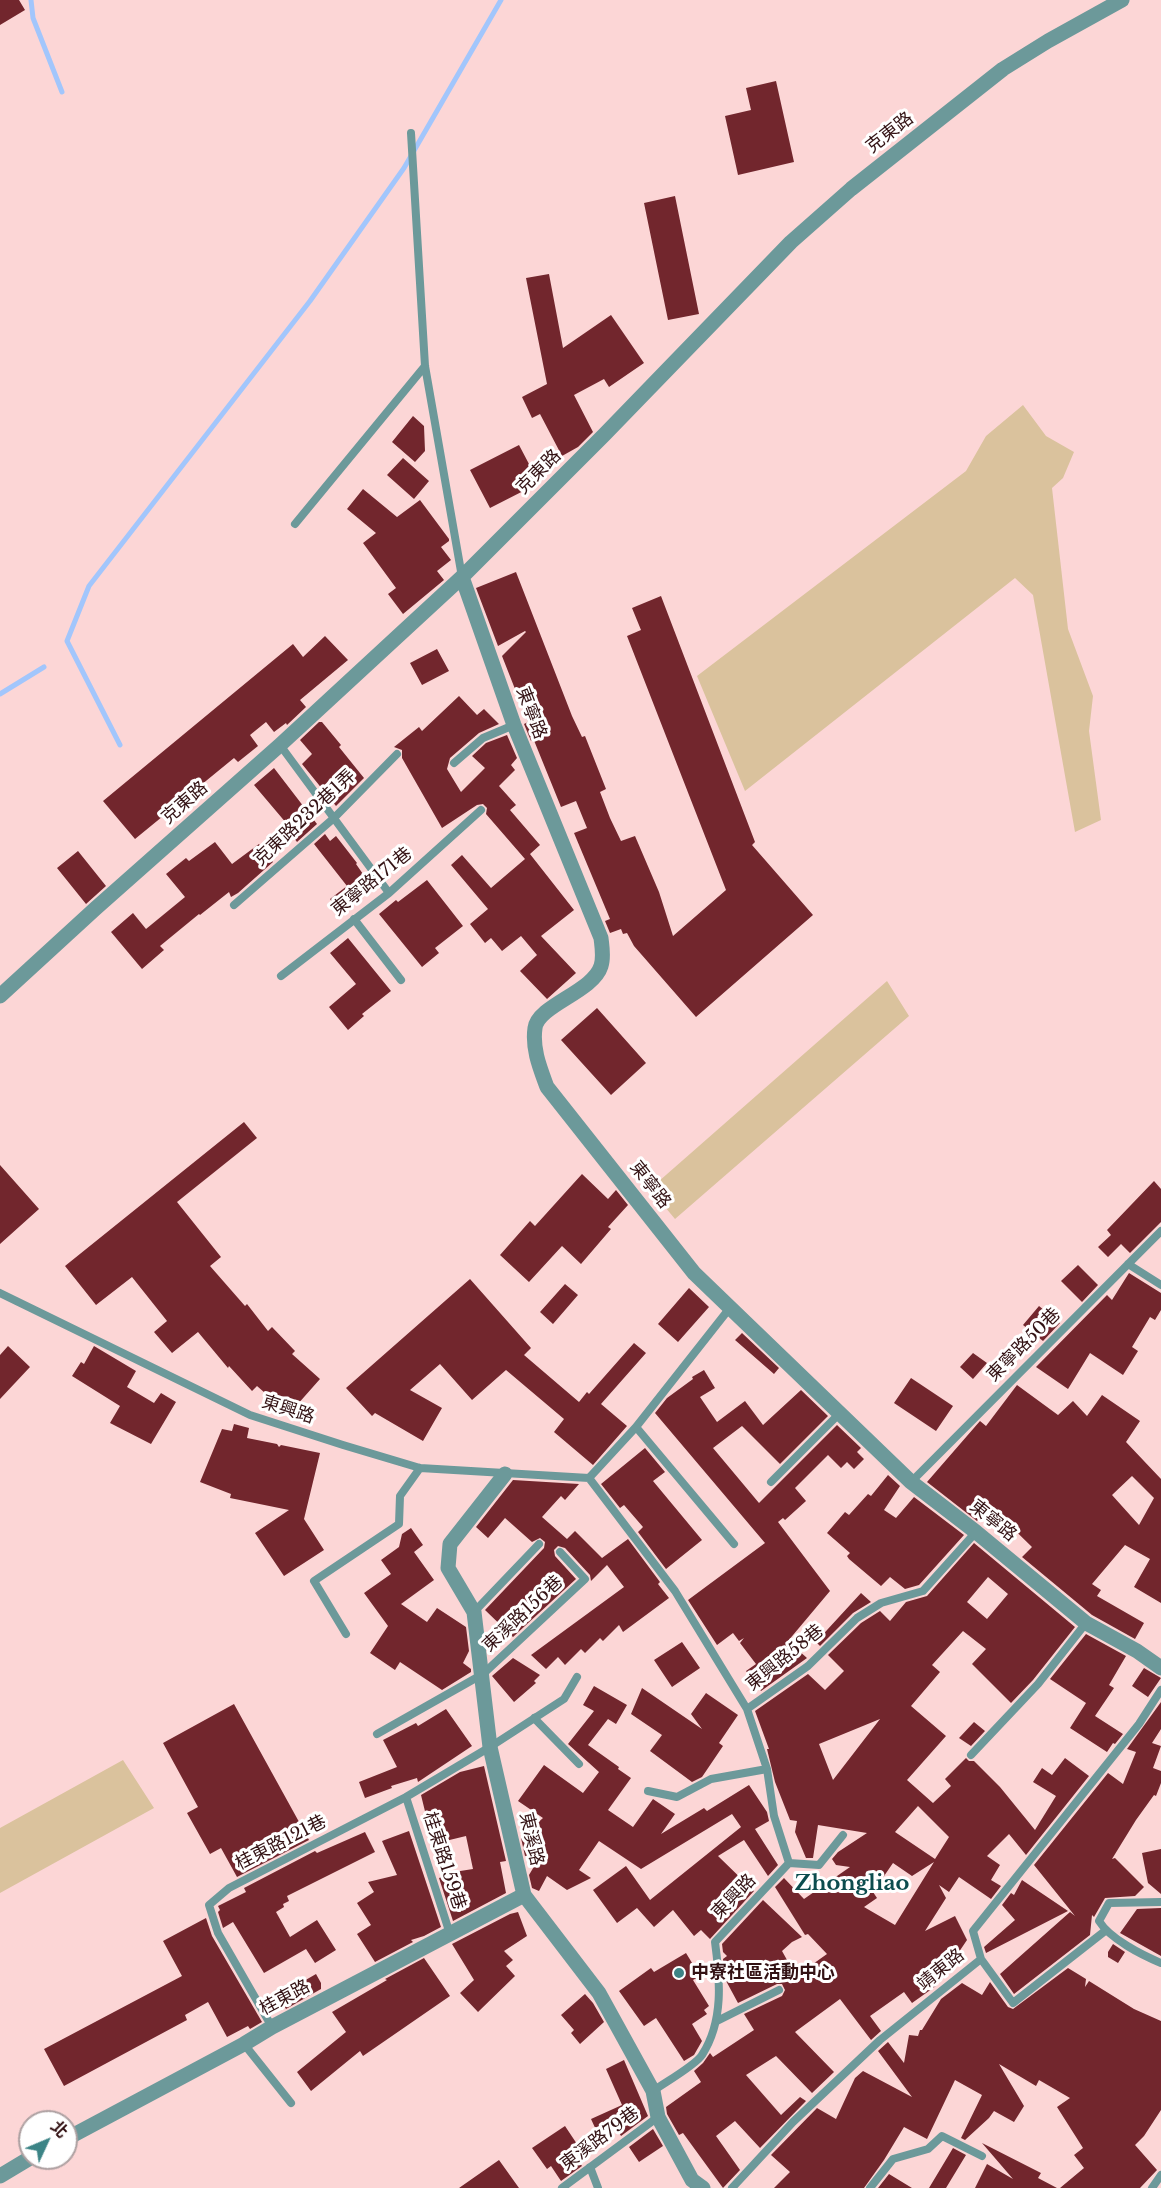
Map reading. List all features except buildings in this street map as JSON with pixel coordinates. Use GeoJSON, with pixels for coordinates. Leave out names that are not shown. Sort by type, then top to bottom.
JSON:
{"type":"FeatureCollection","features":[{"type":"Feature","properties":{"kind":"street","name":"克東路"},"geometry":{"type":"LineString","coordinates":[[0,996],[280,745],[462,577],[604,435],[791,242],[851,189],[1003,69],[1048,40],[1122,0]]}},
{"type":"Feature","properties":{"kind":"street","name":"東寧路"},"geometry":{"type":"LineString","coordinates":[[462,577],[514,725],[601,938],[603,952],[601,968],[592,980],[538,1020],[535,1027],[537,1061],[548,1087],[694,1273],[911,1482],[976,1532],[1086,1623],[1161,1668]]}},
{"type":"Feature","properties":{"kind":"street","name":"東溪路"},"geometry":{"type":"LineString","coordinates":[[505,1474],[450,1544],[448,1568],[474,1612],[490,1747],[524,1895],[599,1993],[653,2091],[658,2117],[692,2180],[703,2188]]}},
{"type":"Feature","properties":{"kind":"street","name":"桂東路"},"geometry":{"type":"LineString","coordinates":[[78,2133],[244,2044],[272,2026],[524,1895]]}},
{"type":"Feature","properties":{"kind":"street"},"geometry":{"type":"LineString","coordinates":[[0,2176],[18,2165]]}},
{"type":"Feature","properties":{"kind":"lane"},"geometry":{"type":"LineString","coordinates":[[411,133],[425,366],[462,577]]}},
{"type":"Feature","properties":{"kind":"lane"},"geometry":{"type":"LineString","coordinates":[[295,524],[425,366]]}},
{"type":"Feature","properties":{"kind":"lane"},"geometry":{"type":"LineString","coordinates":[[454,763],[483,738],[514,725]]}},
{"type":"Feature","properties":{"kind":"lane"},"geometry":{"type":"LineString","coordinates":[[280,745],[389,893]]}},
{"type":"Feature","properties":{"kind":"lane","name":"克東路232巷1弄"},"geometry":{"type":"LineString","coordinates":[[234,905],[334,818],[397,754]]}},
{"type":"Feature","properties":{"kind":"lane","name":"東寧路171巷"},"geometry":{"type":"LineString","coordinates":[[281,976],[389,893],[481,810]]}},
{"type":"Feature","properties":{"kind":"lane"},"geometry":{"type":"LineString","coordinates":[[354,919],[401,980]]}},
{"type":"Feature","properties":{"kind":"lane","name":"東寧路50巷"},"geometry":{"type":"LineString","coordinates":[[911,1482],[1161,1231]]}},
{"type":"Feature","properties":{"kind":"lane"},"geometry":{"type":"LineString","coordinates":[[1128,1264],[1161,1285]]}},
{"type":"Feature","properties":{"kind":"lane","name":"東興路"},"geometry":{"type":"LineString","coordinates":[[0,1293],[250,1415],[420,1468],[589,1478]]}},
{"type":"Feature","properties":{"kind":"lane"},"geometry":{"type":"LineString","coordinates":[[589,1478],[636,1427],[729,1309]]}},
{"type":"Feature","properties":{"kind":"lane"},"geometry":{"type":"LineString","coordinates":[[771,1482],[840,1413]]}},
{"type":"Feature","properties":{"kind":"lane"},"geometry":{"type":"LineString","coordinates":[[636,1427],[734,1544]]}},
{"type":"Feature","properties":{"kind":"lane"},"geometry":{"type":"LineString","coordinates":[[346,1634],[314,1581],[399,1524],[400,1497],[420,1468]]}},
{"type":"Feature","properties":{"kind":"lane","name":"東興路58巷"},"geometry":{"type":"LineString","coordinates":[[589,1478],[675,1591],[747,1709],[808,1666],[857,1618],[881,1603],[923,1591],[976,1532]]}},
{"type":"Feature","properties":{"kind":"lane"},"geometry":{"type":"LineString","coordinates":[[474,1612],[539,1544]]}},
{"type":"Feature","properties":{"kind":"lane","name":"東溪路156巷"},"geometry":{"type":"LineString","coordinates":[[483,1674],[585,1579],[560,1552]]}},
{"type":"Feature","properties":{"kind":"lane"},"geometry":{"type":"LineString","coordinates":[[971,1755],[1038,1684],[1086,1623]]}},
{"type":"Feature","properties":{"kind":"lane"},"geometry":{"type":"LineString","coordinates":[[377,1734],[483,1674]]}},
{"type":"Feature","properties":{"kind":"lane","name":"桂東路121巷"},"geometry":{"type":"LineString","coordinates":[[272,2026],[218,1933],[209,1905],[229,1888],[406,1797],[490,1747],[564,1699],[577,1677]]}},
{"type":"Feature","properties":{"kind":"lane","name":"靖東路"},"geometry":{"type":"LineString","coordinates":[[732,2188],[793,2122],[880,2040],[981,1959],[973,1931],[1139,1724],[1161,1690]]}},
{"type":"Feature","properties":{"kind":"lane"},"geometry":{"type":"LineString","coordinates":[[747,1709],[767,1768],[774,1816],[789,1863],[819,1865],[843,1835]]}},
{"type":"Feature","properties":{"kind":"lane"},"geometry":{"type":"LineString","coordinates":[[534,1718],[579,1764]]}},
{"type":"Feature","properties":{"kind":"lane"},"geometry":{"type":"LineString","coordinates":[[648,1791],[677,1797],[711,1779],[767,1768]]}},
{"type":"Feature","properties":{"kind":"lane","name":"桂東路159巷"},"geometry":{"type":"LineString","coordinates":[[406,1797],[450,1934]]}},
{"type":"Feature","properties":{"kind":"lane","name":"東興路"},"geometry":{"type":"LineString","coordinates":[[653,2091],[701,2057],[717,2021],[720,1979],[715,1942],[789,1863]]}},
{"type":"Feature","properties":{"kind":"lane"},"geometry":{"type":"LineString","coordinates":[[1161,1902],[1109,1903],[1099,1921],[1105,1931],[1161,1963]]}},
{"type":"Feature","properties":{"kind":"lane"},"geometry":{"type":"LineString","coordinates":[[981,1959],[1013,2003],[1105,1931]]}},
{"type":"Feature","properties":{"kind":"lane"},"geometry":{"type":"LineString","coordinates":[[717,2021],[779,1990]]}},
{"type":"Feature","properties":{"kind":"lane"},"geometry":{"type":"LineString","coordinates":[[244,2044],[291,2103]]}},
{"type":"Feature","properties":{"kind":"lane","name":"東溪路79巷"},"geometry":{"type":"LineString","coordinates":[[562,2188],[658,2117]]}},
{"type":"Feature","properties":{"kind":"lane"},"geometry":{"type":"LineString","coordinates":[[870,2188],[893,2159],[928,2149],[942,2136],[982,2156]]}},
{"type":"Feature","properties":{"kind":"lane"},"geometry":{"type":"LineString","coordinates":[[590,2168],[598,2188]]}},
{"type":"Feature","properties":{"kind":"lane"},"geometry":{"type":"LineString","coordinates":[[1152,2188],[1161,2175]]}},
{"type":"Feature","properties":{"kind":"shaded area"},"geometry":{"type":"Polygon","coordinates":[[[1023,405],[1046,436],[1074,452],[1063,478],[1052,488],[1068,629],[1093,696],[1089,731],[1101,820],[1075,832],[1033,595],[1015,578],[745,791],[697,676],[966,471],[986,436],[1023,405]]]}},
{"type":"Feature","properties":{"kind":"shaded area"},"geometry":{"type":"Polygon","coordinates":[[[887,981],[909,1016],[675,1219],[650,1189],[887,981]]]}},
{"type":"Feature","properties":{"kind":"shaded area"},"geometry":{"type":"Polygon","coordinates":[[[123,1760],[154,1808],[0,1893],[0,1828],[123,1760]]]}},
{"type":"Feature","properties":{"kind":"waterway"},"geometry":{"type":"LineString","coordinates":[[31,0],[33,18],[62,92]]}},
{"type":"Feature","properties":{"kind":"waterway"},"geometry":{"type":"LineString","coordinates":[[120,745],[67,641],[89,586],[310,301],[404,168],[501,0]]}},
{"type":"Feature","properties":{"kind":"waterway"},"geometry":{"type":"LineString","coordinates":[[0,694],[44,667]]}},
{"type":"Feature","properties":{"kind":"place","name":"中寮社區活動中心"},"geometry":{"type":"Point","coordinates":[679,1973]}},
{"type":"Feature","properties":{"kind":"district","name":"Zhongliao"},"geometry":{"type":"Point","coordinates":[852,1884]}}]}
